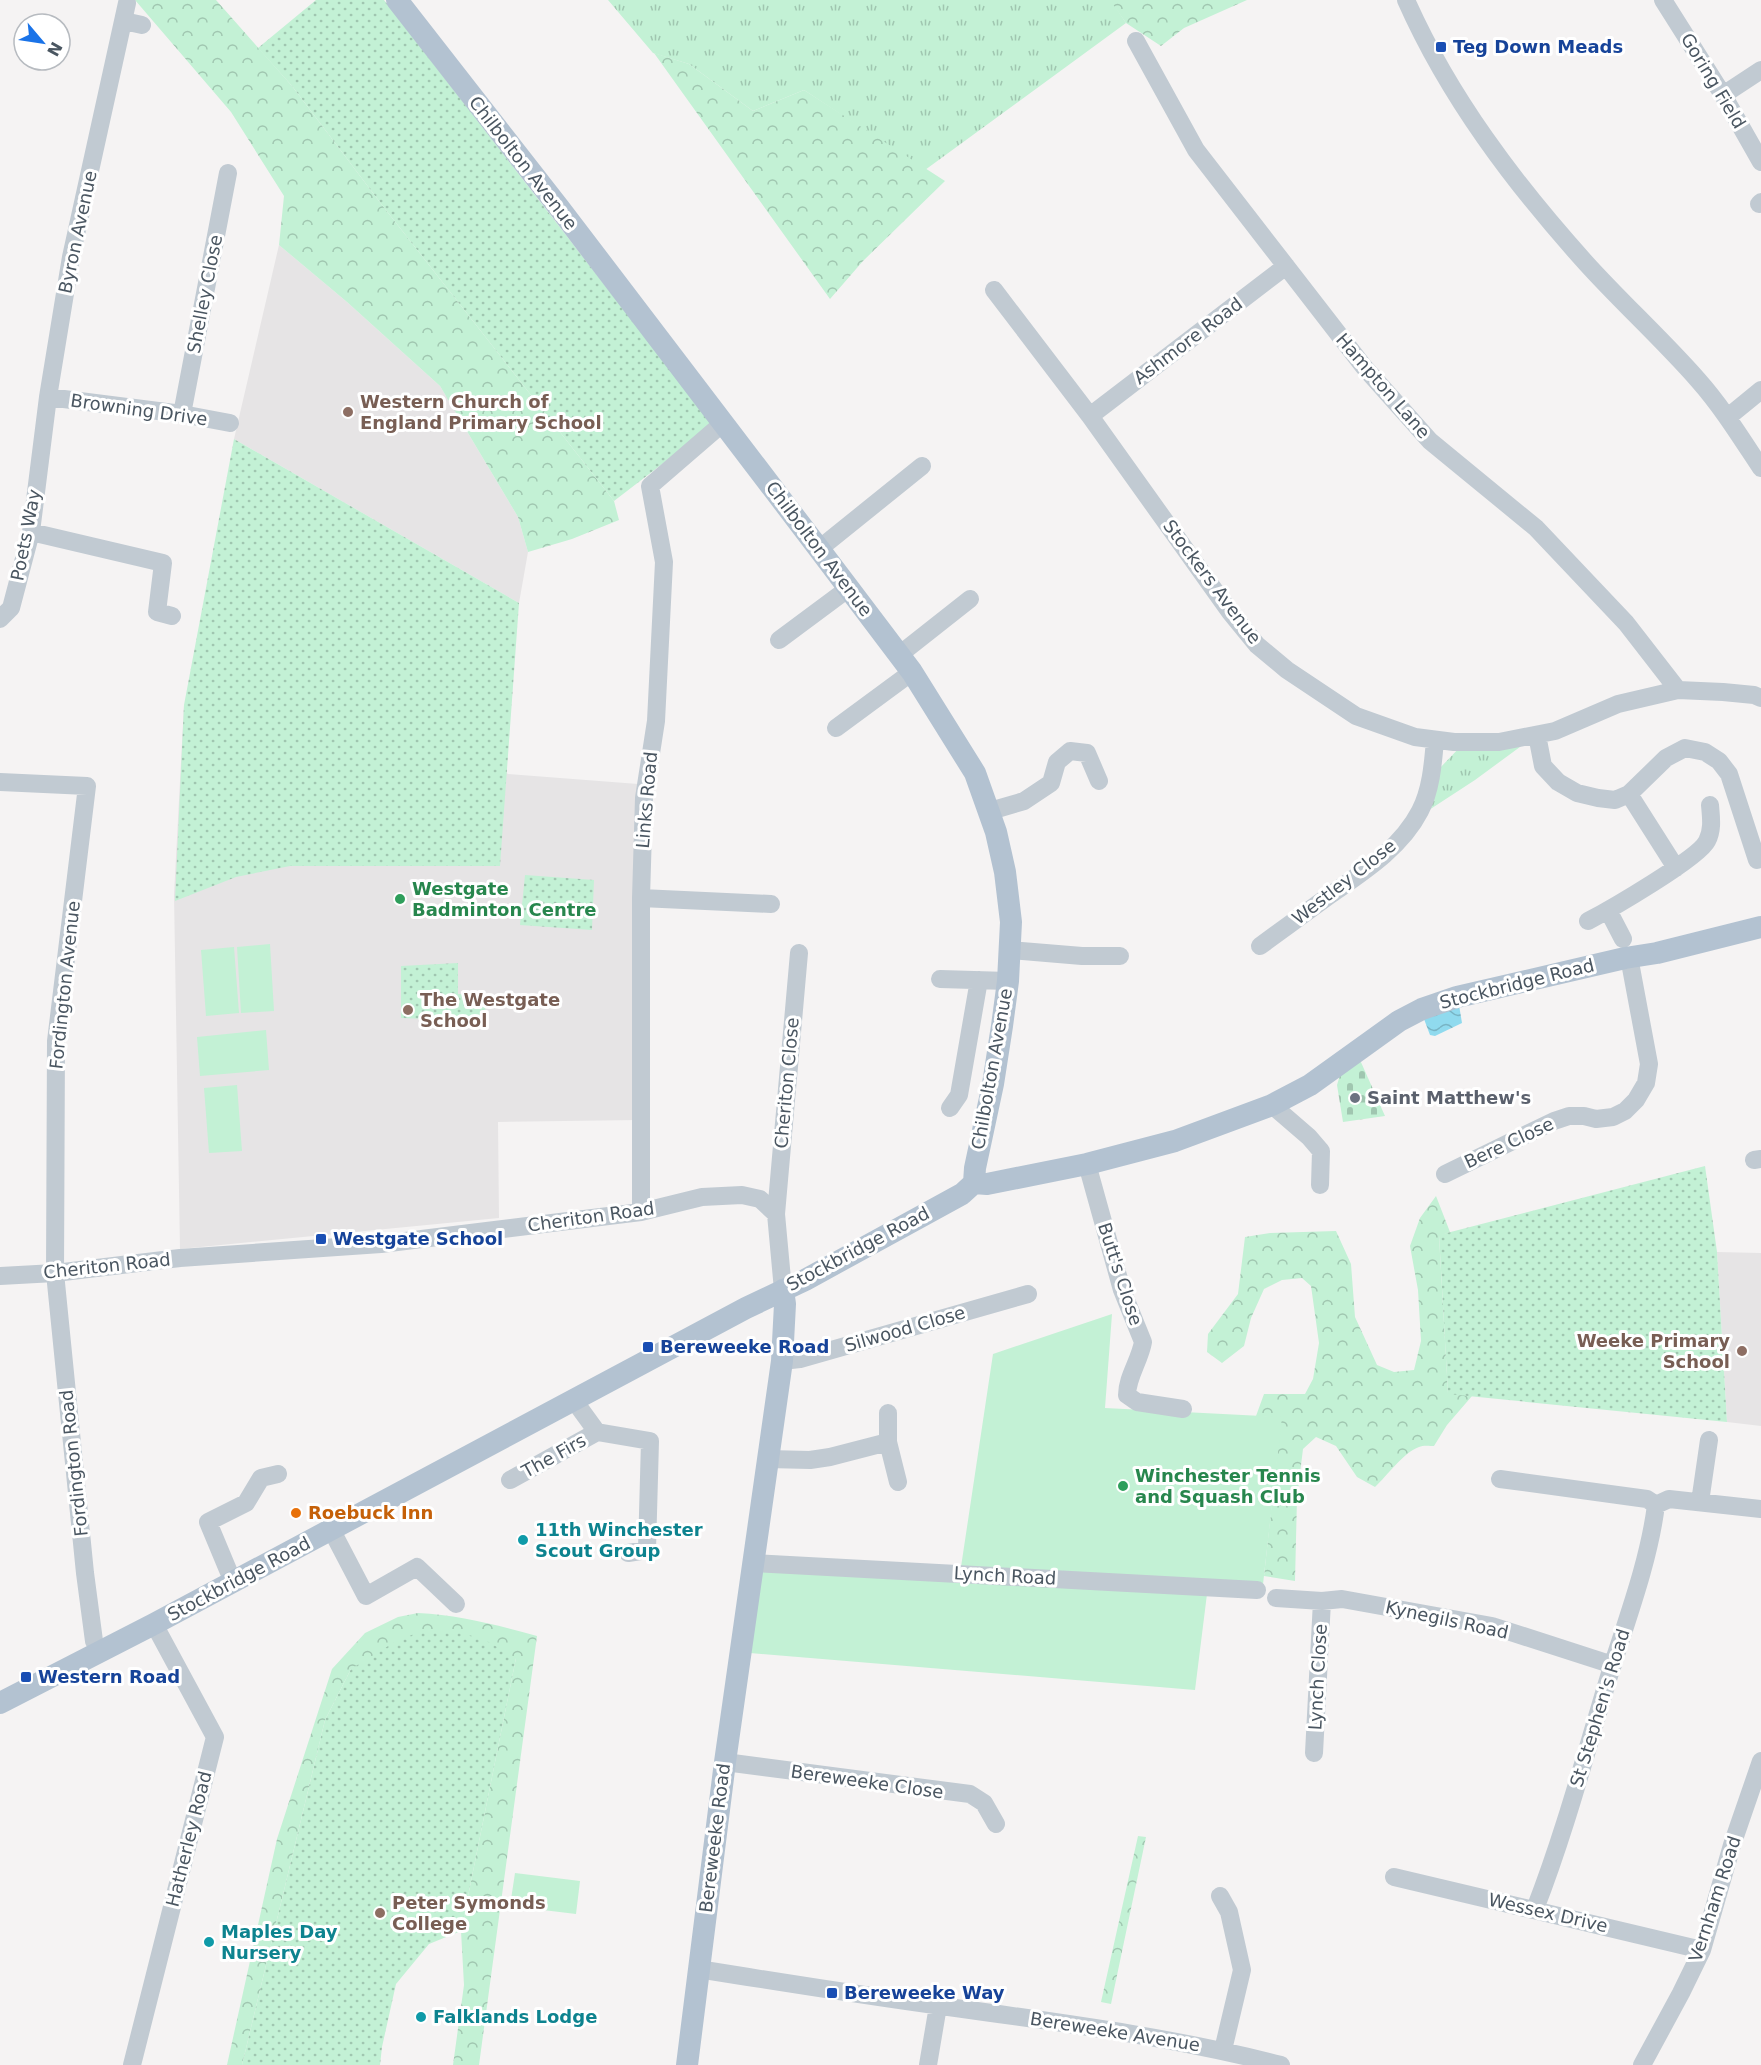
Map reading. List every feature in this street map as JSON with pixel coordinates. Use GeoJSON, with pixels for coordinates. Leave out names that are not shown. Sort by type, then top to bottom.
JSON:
{"type":"FeatureCollection","features":[{"type":"Feature","properties":{"kind":"main road","name":"Chilbolton Avenue"},"geometry":{"type":"LineString","coordinates":[[397,0],[560,208],[849,588],[905,664],[975,773],[990,811],[1005,872],[1011,922],[1008,981],[993,1084],[975,1168],[974,1184]]}},
{"type":"Feature","properties":{"kind":"main road","name":"Stockbridge Road"},"geometry":{"type":"LineString","coordinates":[[0,1702],[154,1624],[573,1400],[805,1280],[962,1194],[974,1184],[987,1184],[1087,1164],[1174,1141],[1272,1105],[1311,1085],[1399,1021],[1422,1009],[1457,997],[1626,948],[1657,953],[1761,927]]}},
{"type":"Feature","properties":{"kind":"main road","name":"Bereweeke Road"},"geometry":{"type":"LineString","coordinates":[[687,2065],[725,1762],[782,1361],[785,1304],[783,1290]]}},
{"type":"Feature","properties":{"kind":"street"},"geometry":{"type":"LineString","coordinates":[[1406,0],[1424,39],[1461,101],[1504,164],[1538,208],[1587,264],[1698,380],[1728,417],[1761,468]]}},
{"type":"Feature","properties":{"kind":"street","name":"Goring Field"},"geometry":{"type":"LineString","coordinates":[[1663,0],[1723,95],[1761,162]]}},
{"type":"Feature","properties":{"kind":"street","name":"Byron Avenue"},"geometry":{"type":"LineString","coordinates":[[42,446],[71,257],[126,12],[142,25]]}},
{"type":"Feature","properties":{"kind":"street","name":"Hampton Lane"},"geometry":{"type":"LineString","coordinates":[[1136,41],[1196,150],[1364,367],[1430,441],[1536,528],[1626,623],[1678,690]]}},
{"type":"Feature","properties":{"kind":"street"},"geometry":{"type":"LineString","coordinates":[[1723,95],[1761,70]]}},
{"type":"Feature","properties":{"kind":"street","name":"Shelley Close"},"geometry":{"type":"LineString","coordinates":[[182,414],[228,173]]}},
{"type":"Feature","properties":{"kind":"street","name":"Ashmore Road"},"geometry":{"type":"LineString","coordinates":[[1090,416],[1286,266]]}},
{"type":"Feature","properties":{"kind":"street","name":"Stockers Avenue"},"geometry":{"type":"LineString","coordinates":[[994,290],[1090,416],[1230,612],[1257,645],[1287,670],[1356,716],[1415,737],[1435,740],[1499,742],[1554,731],[1618,704],[1678,690],[1723,692],[1754,695],[1761,698]]}},
{"type":"Feature","properties":{"kind":"street"},"geometry":{"type":"LineString","coordinates":[[1728,417],[1761,390]]}},
{"type":"Feature","properties":{"kind":"street","name":"Browning Drive"},"geometry":{"type":"LineString","coordinates":[[48,397],[182,414],[230,423]]}},
{"type":"Feature","properties":{"kind":"street","name":"Links Road"},"geometry":{"type":"LineString","coordinates":[[641,1212],[641,898],[644,798],[656,721],[664,562],[650,486],[723,423]]}},
{"type":"Feature","properties":{"kind":"street","name":"Poets Way"},"geometry":{"type":"LineString","coordinates":[[0,619],[11,608],[31,532],[42,446]]}},
{"type":"Feature","properties":{"kind":"street"},"geometry":{"type":"LineString","coordinates":[[819,549],[922,466]]}},
{"type":"Feature","properties":{"kind":"street"},"geometry":{"type":"LineString","coordinates":[[31,532],[163,563],[157,612],[172,616]]}},
{"type":"Feature","properties":{"kind":"street"},"geometry":{"type":"LineString","coordinates":[[779,640],[849,588]]}},
{"type":"Feature","properties":{"kind":"street"},"geometry":{"type":"LineString","coordinates":[[836,728],[970,599]]}},
{"type":"Feature","properties":{"kind":"street"},"geometry":{"type":"LineString","coordinates":[[1537,735],[1543,766],[1558,782],[1577,793],[1615,800],[1629,794],[1666,758],[1685,748],[1705,752],[1719,761],[1729,774],[1757,860]]}},
{"type":"Feature","properties":{"kind":"street","name":"Westley Close"},"geometry":{"type":"LineString","coordinates":[[1260,946],[1365,871],[1405,833],[1412,824],[1430,784],[1435,740]]}},
{"type":"Feature","properties":{"kind":"street"},"geometry":{"type":"LineString","coordinates":[[990,811],[1024,801],[1051,783],[1057,762],[1071,751],[1087,753],[1099,781]]}},
{"type":"Feature","properties":{"kind":"street","name":"Fordington Avenue"},"geometry":{"type":"LineString","coordinates":[[0,782],[87,786],[56,1041],[55,1273]]}},
{"type":"Feature","properties":{"kind":"street"},"geometry":{"type":"LineString","coordinates":[[1629,794],[1676,868]]}},
{"type":"Feature","properties":{"kind":"street"},"geometry":{"type":"LineString","coordinates":[[1588,921],[1676,868],[1707,843],[1712,825],[1710,805]]}},
{"type":"Feature","properties":{"kind":"street"},"geometry":{"type":"LineString","coordinates":[[641,898],[771,904]]}},
{"type":"Feature","properties":{"kind":"street","name":"Bere Close"},"geometry":{"type":"LineString","coordinates":[[1445,1174],[1554,1121],[1569,1116],[1596,1119],[1613,1117],[1636,1100],[1646,1083],[1649,1064],[1626,948],[1608,910]]}},
{"type":"Feature","properties":{"kind":"street"},"geometry":{"type":"LineString","coordinates":[[1009,950],[1082,956],[1120,956]]}},
{"type":"Feature","properties":{"kind":"street","name":"Cheriton Close"},"geometry":{"type":"LineString","coordinates":[[776,1214],[799,953]]}},
{"type":"Feature","properties":{"kind":"street"},"geometry":{"type":"LineString","coordinates":[[940,979],[1008,981]]}},
{"type":"Feature","properties":{"kind":"street"},"geometry":{"type":"LineString","coordinates":[[950,1108],[959,1095],[979,980]]}},
{"type":"Feature","properties":{"kind":"street"},"geometry":{"type":"LineString","coordinates":[[1272,1105],[1309,1137],[1321,1151],[1320,1185]]}},
{"type":"Feature","properties":{"kind":"street","name":"Butt's Close"},"geometry":{"type":"LineString","coordinates":[[1087,1164],[1122,1290],[1143,1342],[1127,1384],[1127,1395],[1137,1402],[1183,1409]]}},
{"type":"Feature","properties":{"kind":"street","name":"Cheriton Road"},"geometry":{"type":"LineString","coordinates":[[0,1276],[55,1273],[180,1258],[381,1244],[641,1212],[702,1197],[742,1195],[759,1198],[776,1214]]}},
{"type":"Feature","properties":{"kind":"street"},"geometry":{"type":"LineString","coordinates":[[776,1214],[783,1290]]}},
{"type":"Feature","properties":{"kind":"street","name":"Fordington Road"},"geometry":{"type":"LineString","coordinates":[[55,1273],[86,1573],[94,1641],[99,1651]]}},
{"type":"Feature","properties":{"kind":"street","name":"Silwood Close"},"geometry":{"type":"LineString","coordinates":[[782,1361],[800,1359],[1028,1294]]}},
{"type":"Feature","properties":{"kind":"street","name":"The Firs"},"geometry":{"type":"LineString","coordinates":[[573,1400],[597,1432]]}},
{"type":"Feature","properties":{"kind":"street"},"geometry":{"type":"LineString","coordinates":[[888,1413],[888,1442],[898,1482]]}},
{"type":"Feature","properties":{"kind":"street","name":"The Firs"},"geometry":{"type":"LineString","coordinates":[[510,1480],[597,1432],[650,1441],[647,1550],[628,1553]]}},
{"type":"Feature","properties":{"kind":"street"},"geometry":{"type":"LineString","coordinates":[[1700,1502],[1709,1440]]}},
{"type":"Feature","properties":{"kind":"street"},"geometry":{"type":"LineString","coordinates":[[767,1459],[810,1460],[888,1442]]}},
{"type":"Feature","properties":{"kind":"street"},"geometry":{"type":"LineString","coordinates":[[233,1582],[208,1522],[246,1503],[261,1478],[278,1474]]}},
{"type":"Feature","properties":{"kind":"street"},"geometry":{"type":"LineString","coordinates":[[1500,1479],[1647,1499],[1656,1505],[1669,1499],[1761,1509]]}},
{"type":"Feature","properties":{"kind":"street","name":"St Stephen's Road"},"geometry":{"type":"LineString","coordinates":[[1535,1909],[1551,1867],[1653,1530],[1656,1505]]}},
{"type":"Feature","properties":{"kind":"street"},"geometry":{"type":"LineString","coordinates":[[331,1529],[366,1596],[417,1568],[456,1604]]}},
{"type":"Feature","properties":{"kind":"street","name":"Lynch Road"},"geometry":{"type":"LineString","coordinates":[[753,1563],[1257,1590]]}},
{"type":"Feature","properties":{"kind":"street","name":"Kynegils Road"},"geometry":{"type":"LineString","coordinates":[[1276,1598],[1322,1601],[1342,1599],[1492,1626],[1612,1665]]}},
{"type":"Feature","properties":{"kind":"street","name":"Lynch Close"},"geometry":{"type":"LineString","coordinates":[[1314,1754],[1322,1601]]}},
{"type":"Feature","properties":{"kind":"street","name":"Hatherley Road"},"geometry":{"type":"LineString","coordinates":[[132,2065],[215,1737],[154,1624]]}},
{"type":"Feature","properties":{"kind":"street","name":"Vernham Road"},"geometry":{"type":"LineString","coordinates":[[1642,2065],[1682,1993],[1702,1950],[1732,1845],[1761,1761]]}},
{"type":"Feature","properties":{"kind":"street","name":"Bereweeke Close"},"geometry":{"type":"LineString","coordinates":[[725,1762],[970,1794],[984,1803],[996,1824]]}},
{"type":"Feature","properties":{"kind":"street","name":"Wessex Drive"},"geometry":{"type":"LineString","coordinates":[[1394,1877],[1702,1950]]}},
{"type":"Feature","properties":{"kind":"street"},"geometry":{"type":"LineString","coordinates":[[1220,1896],[1229,1912],[1242,1970],[1222,2050]]}},
{"type":"Feature","properties":{"kind":"street","name":"Bereweeke Avenue"},"geometry":{"type":"LineString","coordinates":[[698,1969],[1092,2027],[1222,2050],[1281,2065]]}},
{"type":"Feature","properties":{"kind":"street"},"geometry":{"type":"LineString","coordinates":[[928,2065],[938,2006]]}},
{"type":"Feature","properties":{"kind":"shaded area","name":"Western Church of England Primary School"},"geometry":{"type":"Polygon","coordinates":[[[279,245],[347,302],[440,386],[518,517],[528,552],[519,603],[234,439],[279,245]]]}},
{"type":"Feature","properties":{"kind":"shaded area","name":"The Westgate School"},"geometry":{"type":"Polygon","coordinates":[[[184,705],[475,748],[508,774],[638,784],[639,1120],[498,1122],[499,1218],[180,1249],[174,895],[184,705]]]}},
{"type":"Feature","properties":{"kind":"shaded area","name":"Weeke Primary School"},"geometry":{"type":"Polygon","coordinates":[[[1717,1252],[1761,1253],[1761,1426],[1727,1422],[1717,1252]]]}},
{"type":"Feature","properties":{"kind":"green space"},"geometry":{"type":"Polygon","coordinates":[[[135,0],[216,0],[292,86],[382,205],[614,501],[619,520],[572,539],[528,552],[518,517],[440,386],[347,302],[279,245],[284,196],[231,112],[135,0]]]}},
{"type":"Feature","properties":{"kind":"green space"},"geometry":{"type":"Polygon","coordinates":[[[316,0],[384,0],[713,425],[614,501],[382,205],[292,86],[258,48],[316,0]]]}},
{"type":"Feature","properties":{"kind":"green space"},"geometry":{"type":"Polygon","coordinates":[[[608,0],[1111,0],[1126,23],[925,170],[804,90],[753,111],[689,64],[653,53],[608,0]]]}},
{"type":"Feature","properties":{"kind":"green space"},"geometry":{"type":"Polygon","coordinates":[[[1110,0],[1247,0],[1184,28],[1161,46],[1126,23],[1110,0]]]}},
{"type":"Feature","properties":{"kind":"green space"},"geometry":{"type":"Polygon","coordinates":[[[654,53],[689,64],[753,111],[804,90],[945,181],[863,261],[830,299],[654,53]]]}},
{"type":"Feature","properties":{"kind":"green space"},"geometry":{"type":"Polygon","coordinates":[[[234,439],[519,603],[500,866],[290,866],[236,877],[175,901],[184,705],[234,439]]]}},
{"type":"Feature","properties":{"kind":"green space"},"geometry":{"type":"Polygon","coordinates":[[[1524,744],[1429,810],[1439,769],[1461,746],[1524,744]]]}},
{"type":"Feature","properties":{"kind":"green space"},"geometry":{"type":"Polygon","coordinates":[[[525,875],[594,880],[592,930],[520,925],[525,875]]]}},
{"type":"Feature","properties":{"kind":"green space"},"geometry":{"type":"Polygon","coordinates":[[[270,944],[274,1011],[241,1013],[237,947],[270,944]]]}},
{"type":"Feature","properties":{"kind":"green space"},"geometry":{"type":"Polygon","coordinates":[[[234,947],[239,1013],[206,1016],[201,950],[234,947]]]}},
{"type":"Feature","properties":{"kind":"green space"},"geometry":{"type":"Polygon","coordinates":[[[458,963],[458,994],[486,995],[485,1021],[401,1018],[401,966],[458,963]]]}},
{"type":"Feature","properties":{"kind":"green space"},"geometry":{"type":"Polygon","coordinates":[[[266,1030],[269,1070],[200,1076],[197,1037],[266,1030]]]}},
{"type":"Feature","properties":{"kind":"green space"},"geometry":{"type":"Polygon","coordinates":[[[1360,1060],[1385,1116],[1343,1122],[1337,1085],[1340,1075],[1360,1060]]]}},
{"type":"Feature","properties":{"kind":"green space"},"geometry":{"type":"Polygon","coordinates":[[[237,1085],[242,1151],[209,1153],[204,1088],[237,1085]]]}},
{"type":"Feature","properties":{"kind":"green space"},"geometry":{"type":"Polygon","coordinates":[[[1705,1166],[1717,1252],[1727,1422],[1448,1394],[1439,1235],[1705,1166]]]}},
{"type":"Feature","properties":{"kind":"green space"},"geometry":{"type":"Polygon","coordinates":[[[1436,1196],[1450,1232],[1439,1236],[1448,1393],[1472,1396],[1447,1425],[1434,1446],[1422,1446],[1413,1450],[1375,1487],[1357,1477],[1336,1446],[1316,1437],[1303,1449],[1297,1498],[1295,1581],[1264,1576],[1281,1418],[1256,1416],[1264,1394],[1305,1394],[1313,1379],[1319,1343],[1311,1286],[1302,1278],[1282,1280],[1264,1289],[1251,1318],[1244,1346],[1222,1363],[1207,1352],[1208,1334],[1238,1294],[1245,1237],[1270,1233],[1336,1231],[1351,1264],[1355,1317],[1377,1365],[1394,1372],[1414,1370],[1421,1341],[1418,1290],[1410,1246],[1420,1218],[1436,1196]]]}},
{"type":"Feature","properties":{"kind":"green space","name":"Winchester Tennis and Squash Club"},"geometry":{"type":"Polygon","coordinates":[[[1112,1314],[1105,1408],[1282,1417],[1262,1593],[1207,1594],[1195,1690],[750,1653],[762,1555],[961,1567],[993,1354],[1112,1314]]]}},
{"type":"Feature","properties":{"kind":"green space"},"geometry":{"type":"Polygon","coordinates":[[[418,1613],[463,1618],[537,1636],[479,2065],[453,2065],[464,1985],[461,1931],[516,1658],[351,1669],[325,1720],[242,2065],[227,2065],[277,1839],[332,1669],[365,1633],[398,1617],[418,1613]]]}},
{"type":"Feature","properties":{"kind":"green space","name":"Peter Symonds College"},"geometry":{"type":"Polygon","coordinates":[[[421,1631],[456,1631],[485,1640],[516,1658],[461,1931],[429,1944],[396,1984],[380,2065],[242,2065],[325,1720],[351,1669],[393,1643],[421,1631]]]}},
{"type":"Feature","properties":{"kind":"green space"},"geometry":{"type":"Polygon","coordinates":[[[1138,1836],[1146,1837],[1111,2004],[1101,2002],[1138,1836]]]}},
{"type":"Feature","properties":{"kind":"green space"},"geometry":{"type":"Polygon","coordinates":[[[515,1873],[580,1881],[576,1914],[510,1906],[515,1873]]]}},
{"type":"Feature","properties":{"kind":"water"},"geometry":{"type":"Polygon","coordinates":[[[1459,1005],[1462,1023],[1435,1036],[1430,1035],[1424,1019],[1459,1005]]]}},
{"type":"Feature","properties":{"kind":"place","name":"Teg Down Meads"},"geometry":{"type":"Point","coordinates":[1441,47]}},
{"type":"Feature","properties":{"kind":"place","name":"Western Church of England Primary School"},"geometry":{"type":"Point","coordinates":[348,412]}},
{"type":"Feature","properties":{"kind":"place","name":"Westgate Badminton Centre"},"geometry":{"type":"Point","coordinates":[400,899]}},
{"type":"Feature","properties":{"kind":"place","name":"The Westgate School"},"geometry":{"type":"Point","coordinates":[408,1010]}},
{"type":"Feature","properties":{"kind":"place","name":"Saint Matthew's"},"geometry":{"type":"Point","coordinates":[1355,1098]}},
{"type":"Feature","properties":{"kind":"place","name":"Westgate School"},"geometry":{"type":"Point","coordinates":[321,1239]}},
{"type":"Feature","properties":{"kind":"place","name":"Bereweeke Road"},"geometry":{"type":"Point","coordinates":[648,1347]}},
{"type":"Feature","properties":{"kind":"place","name":"Weeke Primary School"},"geometry":{"type":"Point","coordinates":[1742,1351]}},
{"type":"Feature","properties":{"kind":"place","name":"Winchester Tennis and Squash Club"},"geometry":{"type":"Point","coordinates":[1123,1486]}},
{"type":"Feature","properties":{"kind":"place","name":"Roebuck Inn"},"geometry":{"type":"Point","coordinates":[296,1513]}},
{"type":"Feature","properties":{"kind":"place","name":"11th Winchester Scout Group"},"geometry":{"type":"Point","coordinates":[523,1540]}},
{"type":"Feature","properties":{"kind":"place","name":"Western Road"},"geometry":{"type":"Point","coordinates":[26,1677]}},
{"type":"Feature","properties":{"kind":"place","name":"Peter Symonds College"},"geometry":{"type":"Point","coordinates":[380,1913]}},
{"type":"Feature","properties":{"kind":"place","name":"Maples Day Nursery"},"geometry":{"type":"Point","coordinates":[209,1942]}},
{"type":"Feature","properties":{"kind":"place","name":"Bereweeke Way"},"geometry":{"type":"Point","coordinates":[832,1993]}},
{"type":"Feature","properties":{"kind":"place","name":"Falklands Lodge"},"geometry":{"type":"Point","coordinates":[421,2017]}}]}
